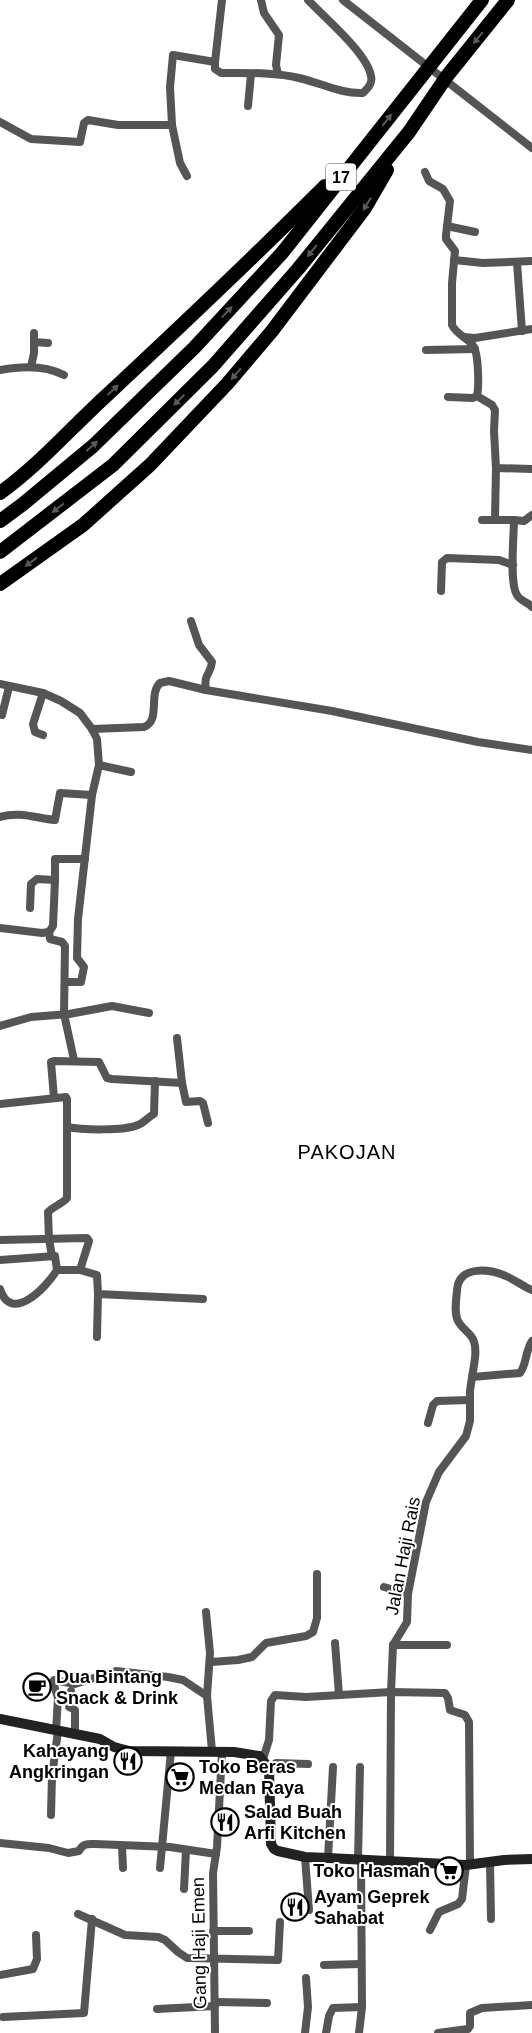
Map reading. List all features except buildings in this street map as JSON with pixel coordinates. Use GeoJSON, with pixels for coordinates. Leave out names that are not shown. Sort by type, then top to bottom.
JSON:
{"type":"FeatureCollection","features":[{"type":"Feature","properties":{"kind":"highway","name":"17"},"geometry":{"type":"LineString","coordinates":[[0,522],[93,446],[194,348],[282,253],[482,0]]}},
{"type":"Feature","properties":{"kind":"highway","name":"17"},"geometry":{"type":"LineString","coordinates":[[0,552],[113,465],[213,366],[298,269],[409,132],[447,76],[508,0]]}},
{"type":"Feature","properties":{"kind":"highway"},"geometry":{"type":"LineString","coordinates":[[0,584],[83,525],[150,465],[227,384],[272,331],[365,208],[409,132]]}},
{"type":"Feature","properties":{"kind":"highway"},"geometry":{"type":"LineString","coordinates":[[0,493],[28,473],[242,269],[370,142]]}},
{"type":"Feature","properties":{"kind":"main road"},"geometry":{"type":"LineString","coordinates":[[0,1719],[100,1739],[114,1747],[129,1751],[254,1754],[266,1763],[272,1846],[278,1851],[305,1857],[468,1865],[532,1859]]}},
{"type":"Feature","properties":{"kind":"street"},"geometry":{"type":"LineString","coordinates":[[222,0],[215,62],[215,69],[221,73],[278,74],[300,78],[350,93],[363,93],[370,85],[372,77],[368,68],[356,49],[308,0]]}},
{"type":"Feature","properties":{"kind":"street"},"geometry":{"type":"LineString","coordinates":[[261,0],[264,13],[279,35],[276,65],[278,74]]}},
{"type":"Feature","properties":{"kind":"street"},"geometry":{"type":"LineString","coordinates":[[343,0],[532,148]]}},
{"type":"Feature","properties":{"kind":"street"},"geometry":{"type":"LineString","coordinates":[[187,176],[180,163],[172,125],[170,87],[173,55],[215,62]]}},
{"type":"Feature","properties":{"kind":"street"},"geometry":{"type":"LineString","coordinates":[[248,106],[251,74]]}},
{"type":"Feature","properties":{"kind":"street"},"geometry":{"type":"LineString","coordinates":[[0,122],[31,140],[80,142],[84,123],[88,120],[118,125],[172,125]]}},
{"type":"Feature","properties":{"kind":"street"},"geometry":{"type":"LineString","coordinates":[[425,172],[429,182],[444,189],[450,201],[446,239],[454,247],[455,251],[452,283],[452,325],[475,349],[478,373],[477,396]]}},
{"type":"Feature","properties":{"kind":"street"},"geometry":{"type":"LineString","coordinates":[[447,226],[474,232]]}},
{"type":"Feature","properties":{"kind":"street"},"geometry":{"type":"LineString","coordinates":[[454,260],[483,263],[532,261]]}},
{"type":"Feature","properties":{"kind":"street"},"geometry":{"type":"LineString","coordinates":[[517,263],[522,331]]}},
{"type":"Feature","properties":{"kind":"street"},"geometry":{"type":"LineString","coordinates":[[464,337],[475,338],[532,330]]}},
{"type":"Feature","properties":{"kind":"street"},"geometry":{"type":"LineString","coordinates":[[31,367],[34,333]]}},
{"type":"Feature","properties":{"kind":"street"},"geometry":{"type":"LineString","coordinates":[[34,342],[48,343]]}},
{"type":"Feature","properties":{"kind":"street"},"geometry":{"type":"LineString","coordinates":[[426,350],[475,349]]}},
{"type":"Feature","properties":{"kind":"street"},"geometry":{"type":"LineString","coordinates":[[0,370],[31,367],[64,374]]}},
{"type":"Feature","properties":{"kind":"street"},"geometry":{"type":"LineString","coordinates":[[448,397],[473,398],[477,396]]}},
{"type":"Feature","properties":{"kind":"street"},"geometry":{"type":"LineString","coordinates":[[477,396],[492,405],[495,410],[495,519]]}},
{"type":"Feature","properties":{"kind":"street"},"geometry":{"type":"LineString","coordinates":[[496,468],[532,469]]}},
{"type":"Feature","properties":{"kind":"street"},"geometry":{"type":"LineString","coordinates":[[482,520],[524,521],[532,515]]}},
{"type":"Feature","properties":{"kind":"street"},"geometry":{"type":"LineString","coordinates":[[514,520],[513,565],[515,591],[520,599],[532,607]]}},
{"type":"Feature","properties":{"kind":"street"},"geometry":{"type":"LineString","coordinates":[[440,591],[442,562],[447,558],[499,560],[513,565]]}},
{"type":"Feature","properties":{"kind":"street"},"geometry":{"type":"LineString","coordinates":[[191,621],[199,645],[212,662],[212,667],[206,677],[206,690]]}},
{"type":"Feature","properties":{"kind":"street"},"geometry":{"type":"LineString","coordinates":[[92,730],[144,727],[149,725],[152,720],[156,688],[164,681],[332,711],[478,742],[532,750]]}},
{"type":"Feature","properties":{"kind":"street"},"geometry":{"type":"LineString","coordinates":[[0,684],[43,693],[62,701],[80,713],[92,730],[98,747],[99,765],[92,795],[78,919],[77,958],[84,967],[83,979],[77,983],[64,982]]}},
{"type":"Feature","properties":{"kind":"street"},"geometry":{"type":"LineString","coordinates":[[2,715],[9,687]]}},
{"type":"Feature","properties":{"kind":"street"},"geometry":{"type":"LineString","coordinates":[[43,693],[33,726],[36,732],[43,735]]}},
{"type":"Feature","properties":{"kind":"street"},"geometry":{"type":"LineString","coordinates":[[99,765],[131,772]]}},
{"type":"Feature","properties":{"kind":"street"},"geometry":{"type":"LineString","coordinates":[[0,817],[22,813],[32,817],[56,820],[60,793],[92,795]]}},
{"type":"Feature","properties":{"kind":"street"},"geometry":{"type":"LineString","coordinates":[[74,1060],[64,1014],[64,945],[62,942],[51,940],[49,932],[53,926],[55,859],[85,859]]}},
{"type":"Feature","properties":{"kind":"street"},"geometry":{"type":"LineString","coordinates":[[30,908],[33,882],[37,879],[55,880]]}},
{"type":"Feature","properties":{"kind":"street"},"geometry":{"type":"LineString","coordinates":[[0,928],[42,933],[49,932]]}},
{"type":"Feature","properties":{"kind":"street"},"geometry":{"type":"LineString","coordinates":[[0,1026],[31,1017],[112,1006],[149,1013]]}},
{"type":"Feature","properties":{"kind":"street"},"geometry":{"type":"LineString","coordinates":[[177,1038],[186,1102],[200,1101],[203,1103],[208,1123]]}},
{"type":"Feature","properties":{"kind":"street"},"geometry":{"type":"LineString","coordinates":[[54,1098],[51,1062],[74,1060],[99,1062],[108,1078],[182,1083]]}},
{"type":"Feature","properties":{"kind":"street"},"geometry":{"type":"LineString","coordinates":[[66,1127],[100,1129],[130,1127],[142,1123],[154,1114],[155,1081]]}},
{"type":"Feature","properties":{"kind":"street"},"geometry":{"type":"LineString","coordinates":[[0,1104],[67,1098],[67,1198],[48,1212],[52,1256]]}},
{"type":"Feature","properties":{"kind":"street"},"geometry":{"type":"LineString","coordinates":[[0,1240],[88,1239],[80,1270]]}},
{"type":"Feature","properties":{"kind":"street"},"geometry":{"type":"LineString","coordinates":[[0,1260],[57,1257],[57,1270],[36,1296],[20,1303],[8,1302],[3,1299],[0,1288]]}},
{"type":"Feature","properties":{"kind":"street"},"geometry":{"type":"LineString","coordinates":[[57,1270],[80,1270],[97,1275],[97,1337]]}},
{"type":"Feature","properties":{"kind":"street","name":"Jalan Haji Rais"},"geometry":{"type":"LineString","coordinates":[[393,1644],[407,1622],[408,1594],[416,1549],[431,1490],[439,1472],[466,1436],[471,1411],[470,1400],[475,1349],[474,1340],[458,1321],[456,1310],[457,1287],[461,1276],[470,1271],[493,1272],[532,1290]]}},
{"type":"Feature","properties":{"kind":"street"},"geometry":{"type":"LineString","coordinates":[[98,1294],[203,1299]]}},
{"type":"Feature","properties":{"kind":"street"},"geometry":{"type":"LineString","coordinates":[[472,1377],[518,1374],[524,1367],[527,1349],[532,1341]]}},
{"type":"Feature","properties":{"kind":"street"},"geometry":{"type":"LineString","coordinates":[[524,1367],[532,1371]]}},
{"type":"Feature","properties":{"kind":"street"},"geometry":{"type":"LineString","coordinates":[[428,1423],[437,1401],[470,1400]]}},
{"type":"Feature","properties":{"kind":"street"},"geometry":{"type":"LineString","coordinates":[[211,1662],[252,1657],[266,1643],[306,1636],[313,1632],[317,1618],[317,1574]]}},
{"type":"Feature","properties":{"kind":"street"},"geometry":{"type":"LineString","coordinates":[[384,1587],[408,1594]]}},
{"type":"Feature","properties":{"kind":"street","name":"Gang Haji Emen"},"geometry":{"type":"LineString","coordinates":[[206,1612],[211,1662],[208,1696],[217,1752],[217,1850],[213,1873],[215,2033]]}},
{"type":"Feature","properties":{"kind":"street"},"geometry":{"type":"LineString","coordinates":[[335,1643],[339,1695]]}},
{"type":"Feature","properties":{"kind":"street"},"geometry":{"type":"LineString","coordinates":[[390,1861],[393,1644],[447,1645]]}},
{"type":"Feature","properties":{"kind":"street"},"geometry":{"type":"LineString","coordinates":[[50,1815],[58,1698],[54,1680],[75,1684],[116,1672],[168,1677],[183,1680],[208,1696]]}},
{"type":"Feature","properties":{"kind":"street"},"geometry":{"type":"LineString","coordinates":[[71,1691],[69,1707],[75,1710],[75,1735]]}},
{"type":"Feature","properties":{"kind":"street"},"geometry":{"type":"LineString","coordinates":[[308,1764],[266,1763],[271,1700],[273,1696],[278,1694],[306,1697],[391,1692],[443,1693],[447,1696],[450,1710],[467,1718],[470,1738],[468,1865],[462,1899],[458,1904],[439,1912],[430,1930]]}},
{"type":"Feature","properties":{"kind":"street"},"geometry":{"type":"LineString","coordinates":[[160,1868],[171,1751]]}},
{"type":"Feature","properties":{"kind":"street"},"geometry":{"type":"LineString","coordinates":[[328,1858],[333,1767]]}},
{"type":"Feature","properties":{"kind":"street"},"geometry":{"type":"LineString","coordinates":[[359,2033],[362,2008],[360,1767]]}},
{"type":"Feature","properties":{"kind":"street"},"geometry":{"type":"LineString","coordinates":[[0,1844],[49,1848],[68,1853],[79,1851],[85,1844],[217,1850]]}},
{"type":"Feature","properties":{"kind":"street"},"geometry":{"type":"LineString","coordinates":[[122,1846],[123,1868]]}},
{"type":"Feature","properties":{"kind":"street"},"geometry":{"type":"LineString","coordinates":[[184,1890],[186,1850]]}},
{"type":"Feature","properties":{"kind":"street"},"geometry":{"type":"LineString","coordinates":[[305,1857],[309,1910]]}},
{"type":"Feature","properties":{"kind":"street"},"geometry":{"type":"LineString","coordinates":[[490,1862],[491,1919]]}},
{"type":"Feature","properties":{"kind":"street"},"geometry":{"type":"LineString","coordinates":[[78,1914],[125,1935],[158,1937],[165,1940],[187,1958],[278,1960],[280,1922]]}},
{"type":"Feature","properties":{"kind":"street"},"geometry":{"type":"LineString","coordinates":[[4,2017],[84,2013],[92,1920]]}},
{"type":"Feature","properties":{"kind":"street"},"geometry":{"type":"LineString","coordinates":[[214,1931],[249,1931]]}},
{"type":"Feature","properties":{"kind":"street"},"geometry":{"type":"LineString","coordinates":[[0,1975],[33,1969],[37,1959],[36,1935]]}},
{"type":"Feature","properties":{"kind":"street"},"geometry":{"type":"LineString","coordinates":[[324,1965],[361,1964]]}},
{"type":"Feature","properties":{"kind":"street"},"geometry":{"type":"LineString","coordinates":[[305,2033],[308,2007],[306,1978]]}},
{"type":"Feature","properties":{"kind":"street"},"geometry":{"type":"LineString","coordinates":[[157,2009],[215,2004],[266,2003]]}},
{"type":"Feature","properties":{"kind":"street"},"geometry":{"type":"LineString","coordinates":[[438,2033],[468,2029],[470,2026],[470,2013],[482,2008],[532,2005]]}},
{"type":"Feature","properties":{"kind":"street"},"geometry":{"type":"LineString","coordinates":[[326,2033],[329,2016],[333,2008],[362,2008]]}},
{"type":"Feature","properties":{"kind":"place","name":"Dua Bintang Snack & Drink"},"geometry":{"type":"Point","coordinates":[37,1687]}},
{"type":"Feature","properties":{"kind":"place","name":"Kahayang Angkringan"},"geometry":{"type":"Point","coordinates":[128,1761]}},
{"type":"Feature","properties":{"kind":"place","name":"Toko Beras Medan Raya"},"geometry":{"type":"Point","coordinates":[180,1777]}},
{"type":"Feature","properties":{"kind":"place","name":"Salad Buah Arfi Kitchen"},"geometry":{"type":"Point","coordinates":[225,1822]}},
{"type":"Feature","properties":{"kind":"place","name":"Toko Hasmah"},"geometry":{"type":"Point","coordinates":[449,1871]}},
{"type":"Feature","properties":{"kind":"place","name":"Ayam Geprek Sahabat"},"geometry":{"type":"Point","coordinates":[295,1907]}},
{"type":"Feature","properties":{"kind":"district","name":"PAKOJAN"},"geometry":{"type":"Point","coordinates":[347,1152]}}]}
